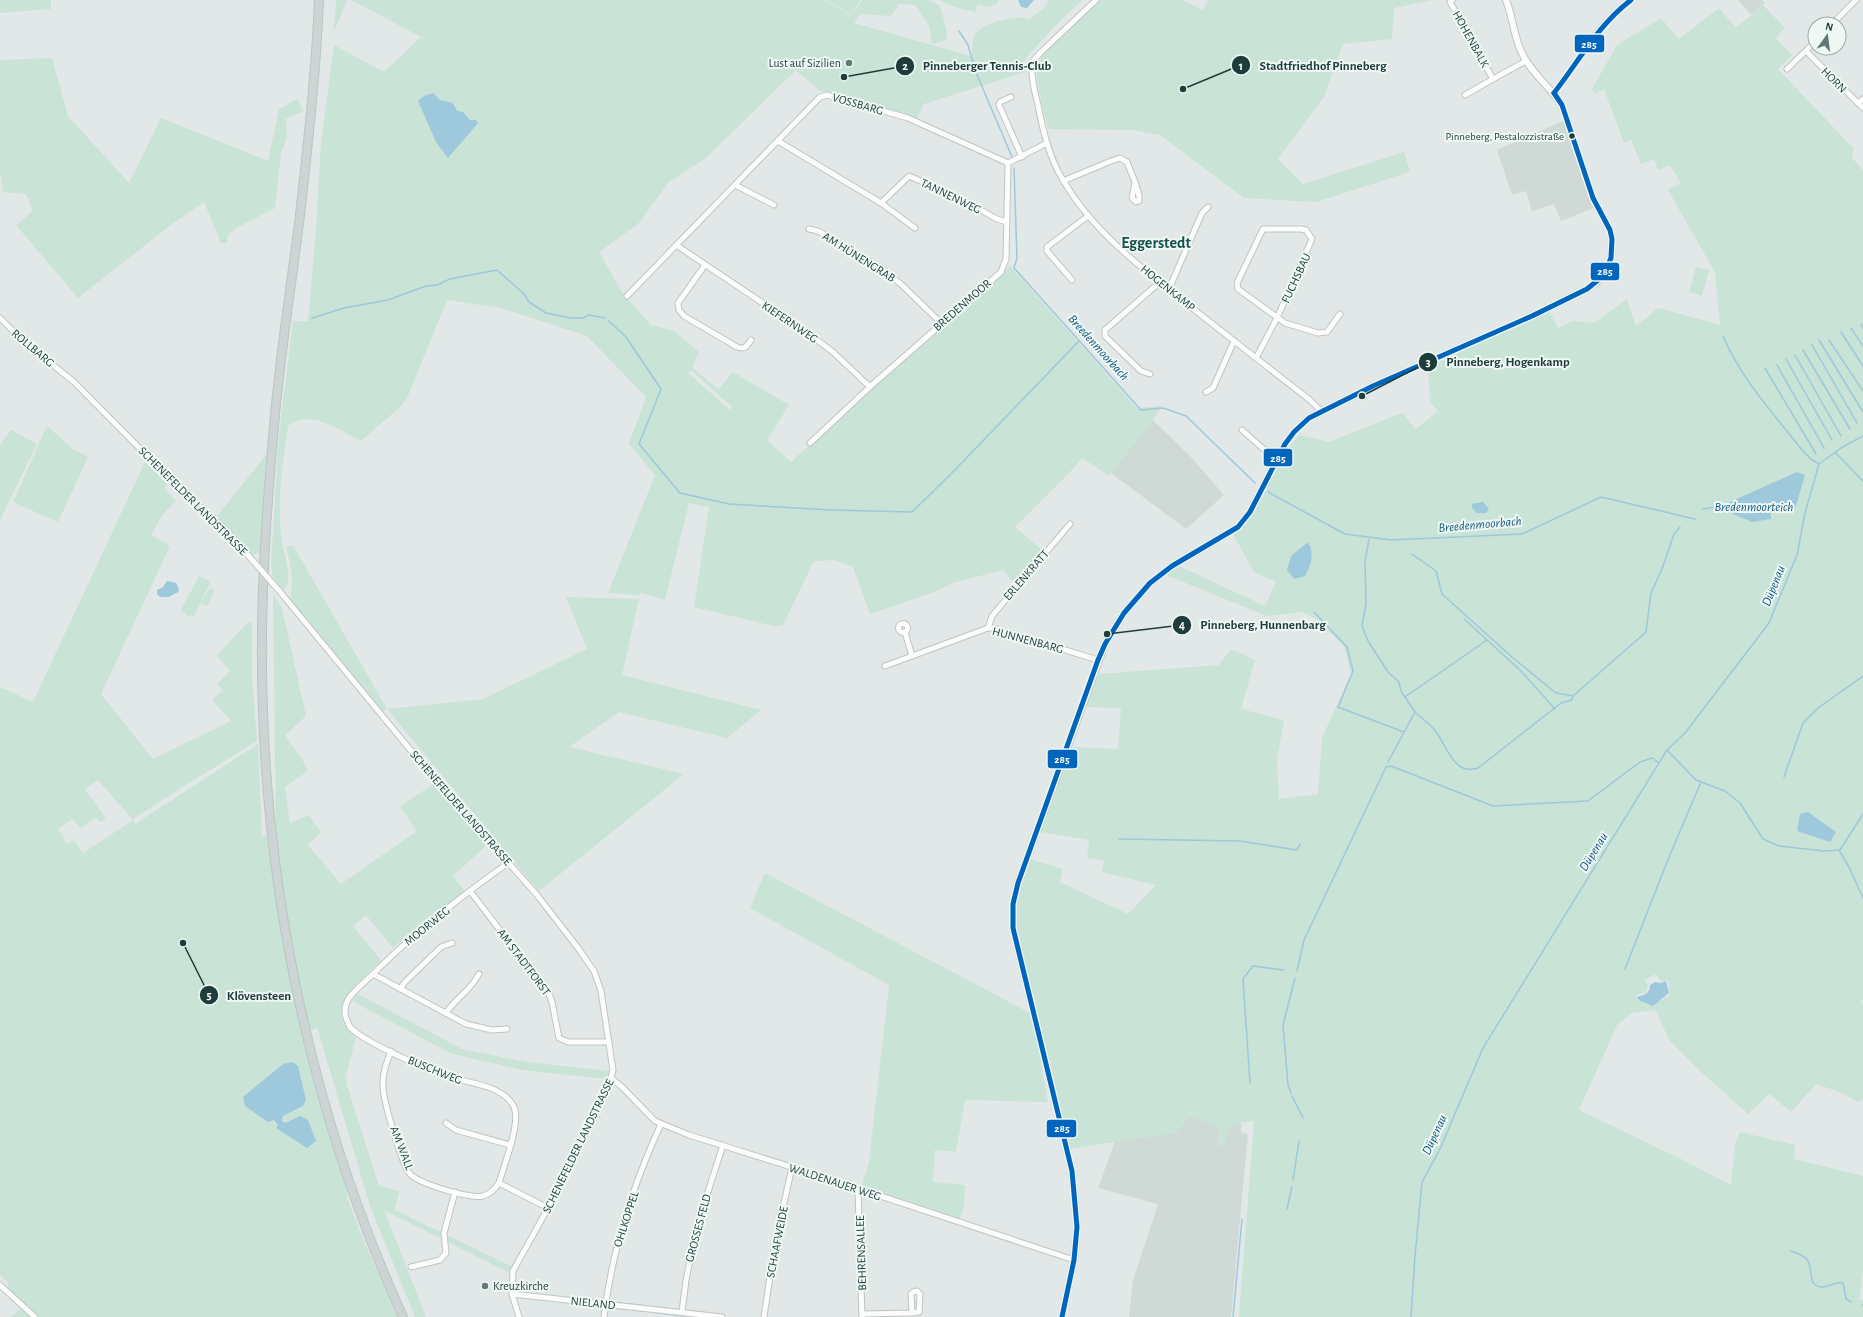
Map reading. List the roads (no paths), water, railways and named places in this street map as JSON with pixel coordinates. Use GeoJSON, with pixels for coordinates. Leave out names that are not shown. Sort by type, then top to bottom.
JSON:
{"type":"FeatureCollection","features":[{"type":"Feature","properties":{"kind":"main road"},"geometry":{"type":"LineString","coordinates":[[319,0],[310,122],[276,410],[271,468],[262,618],[263,714],[271,825],[285,928],[309,1045],[354,1196],[372,1244],[403,1317]]}},
{"type":"Feature","properties":{"kind":"street","name":"HOGENKAMP"},"geometry":{"type":"LineString","coordinates":[[1096,0],[1033,61],[1032,72],[1047,143],[1063,181],[1088,216],[1116,245],[1321,411]]}},
{"type":"Feature","properties":{"kind":"street","name":"HOHENBALK"},"geometry":{"type":"LineString","coordinates":[[1452,0],[1450,2],[1493,79]]}},
{"type":"Feature","properties":{"kind":"street"},"geometry":{"type":"LineString","coordinates":[[1062,1317],[1074,1260],[1077,1227],[1072,1171],[1013,928],[1013,904],[1018,883],[1105,644],[1124,613],[1150,583],[1172,566],[1238,527],[1250,512],[1276,460],[1294,432],[1309,418],[1321,411],[1532,316],[1587,289],[1603,276],[1611,258],[1612,239],[1610,230],[1593,198],[1562,104],[1526,61],[1521,52],[1512,15],[1506,0]]}},
{"type":"Feature","properties":{"kind":"street"},"geometry":{"type":"LineString","coordinates":[[1554,93],[1576,65],[1586,46],[1601,26],[1631,0]]}},
{"type":"Feature","properties":{"kind":"street"},"geometry":{"type":"LineString","coordinates":[[1840,16],[1856,0]]}},
{"type":"Feature","properties":{"kind":"street"},"geometry":{"type":"LineString","coordinates":[[1787,69],[1806,51]]}},
{"type":"Feature","properties":{"kind":"street","name":"HORN"},"geometry":{"type":"LineString","coordinates":[[1806,51],[1863,108]]}},
{"type":"Feature","properties":{"kind":"street","name":"HOHENBALK"},"geometry":{"type":"LineString","coordinates":[[1465,95],[1526,61]]}},
{"type":"Feature","properties":{"kind":"street","name":"VOSSBARG"},"geometry":{"type":"LineString","coordinates":[[627,296],[820,97],[827,95],[908,118],[1008,164]]}},
{"type":"Feature","properties":{"kind":"street"},"geometry":{"type":"LineString","coordinates":[[1011,97],[1000,102],[999,105],[1022,157]]}},
{"type":"Feature","properties":{"kind":"street"},"geometry":{"type":"LineString","coordinates":[[1858,103],[1863,99]]}},
{"type":"Feature","properties":{"kind":"street"},"geometry":{"type":"LineString","coordinates":[[778,141],[881,203],[916,228]]}},
{"type":"Feature","properties":{"kind":"street"},"geometry":{"type":"LineString","coordinates":[[1008,164],[1047,143]]}},
{"type":"Feature","properties":{"kind":"street"},"geometry":{"type":"LineString","coordinates":[[1063,181],[1120,158],[1127,162],[1135,183]]}},
{"type":"Feature","properties":{"kind":"street","name":"BREDENMOOR"},"geometry":{"type":"LineString","coordinates":[[810,443],[941,323],[1001,272],[1006,258],[1008,164]]}},
{"type":"Feature","properties":{"kind":"street","name":"TANNENWEG"},"geometry":{"type":"LineString","coordinates":[[881,203],[909,176],[953,195],[997,219],[1007,222]]}},
{"type":"Feature","properties":{"kind":"street"},"geometry":{"type":"LineString","coordinates":[[735,185],[774,205]]}},
{"type":"Feature","properties":{"kind":"street"},"geometry":{"type":"LineString","coordinates":[[1169,289],[1202,213],[1208,208]]}},
{"type":"Feature","properties":{"kind":"street"},"geometry":{"type":"LineString","coordinates":[[1072,280],[1047,251],[1047,247],[1088,216]]}},
{"type":"Feature","properties":{"kind":"street","name":"AM HÜNENGRAB"},"geometry":{"type":"LineString","coordinates":[[809,229],[818,231],[881,268],[902,285],[941,323]]}},
{"type":"Feature","properties":{"kind":"street","name":"FUCHSBAU"},"geometry":{"type":"LineString","coordinates":[[1256,358],[1277,318],[1312,239],[1306,230],[1263,229],[1237,283],[1238,289],[1277,318],[1285,323],[1323,334],[1330,328],[1340,314]]}},
{"type":"Feature","properties":{"kind":"street","name":"KIEFERNWEG"},"geometry":{"type":"LineString","coordinates":[[676,245],[820,342],[870,387]]}},
{"type":"Feature","properties":{"kind":"street"},"geometry":{"type":"LineString","coordinates":[[705,265],[678,303],[678,310],[684,316],[737,347],[742,349],[746,347],[751,340]]}},
{"type":"Feature","properties":{"kind":"street"},"geometry":{"type":"LineString","coordinates":[[1150,374],[1140,371],[1105,336],[1105,330],[1160,282]]}},
{"type":"Feature","properties":{"kind":"street","name":"ROLLBARG"},"geometry":{"type":"LineString","coordinates":[[0,318],[22,341],[68,377]]}},
{"type":"Feature","properties":{"kind":"street"},"geometry":{"type":"LineString","coordinates":[[1206,392],[1213,388],[1234,341]]}},
{"type":"Feature","properties":{"kind":"street","name":"SCHENEFELDER LANDSTRASSE"},"geometry":{"type":"LineString","coordinates":[[68,377],[185,494],[222,526],[254,562],[436,781],[537,895],[594,971],[601,992],[613,1070],[612,1079],[607,1092],[548,1208],[515,1266],[512,1277],[512,1294],[519,1317]]}},
{"type":"Feature","properties":{"kind":"street"},"geometry":{"type":"LineString","coordinates":[[1242,430],[1276,460]]}},
{"type":"Feature","properties":{"kind":"street","name":"ERLENKRATT"},"geometry":{"type":"LineString","coordinates":[[988,628],[992,616],[1070,524]]}},
{"type":"Feature","properties":{"kind":"street","name":"HUNNENBARG"},"geometry":{"type":"LineString","coordinates":[[885,666],[988,628],[994,628],[1098,660]]}},
{"type":"Feature","properties":{"kind":"street"},"geometry":{"type":"LineString","coordinates":[[905,632],[912,656]]}},
{"type":"Feature","properties":{"kind":"street","name":"MOORWEG"},"geometry":{"type":"LineString","coordinates":[[352,995],[422,929],[508,863]]}},
{"type":"Feature","properties":{"kind":"street","name":"AM STADTFORST"},"geometry":{"type":"LineString","coordinates":[[470,891],[549,994],[559,1038],[568,1042],[609,1042]]}},
{"type":"Feature","properties":{"kind":"street"},"geometry":{"type":"LineString","coordinates":[[400,989],[405,982],[441,947],[452,944]]}},
{"type":"Feature","properties":{"kind":"street"},"geometry":{"type":"LineString","coordinates":[[373,974],[473,1026],[492,1030],[507,1030]]}},
{"type":"Feature","properties":{"kind":"street"},"geometry":{"type":"LineString","coordinates":[[446,1013],[451,1006],[474,984],[479,974]]}},
{"type":"Feature","properties":{"kind":"street","name":"BUSCHWEG"},"geometry":{"type":"LineString","coordinates":[[352,995],[346,1006],[345,1013],[350,1026],[361,1035],[444,1076],[496,1090],[506,1095],[513,1106],[516,1117],[499,1183]]}},
{"type":"Feature","properties":{"kind":"street","name":"AM WALL"},"geometry":{"type":"LineString","coordinates":[[391,1051],[384,1071],[383,1088],[407,1169],[419,1180],[472,1196],[482,1196],[496,1188],[499,1183]]}},
{"type":"Feature","properties":{"kind":"street","name":"WALDENAUER WEG"},"geometry":{"type":"LineString","coordinates":[[612,1079],[656,1121],[689,1135],[792,1167],[1074,1260]]}},
{"type":"Feature","properties":{"kind":"street"},"geometry":{"type":"LineString","coordinates":[[446,1123],[456,1130],[510,1145]]}},
{"type":"Feature","properties":{"kind":"street","name":"OHLKOPPEL"},"geometry":{"type":"LineString","coordinates":[[604,1317],[612,1262],[622,1227],[661,1124]]}},
{"type":"Feature","properties":{"kind":"street","name":"GROSSES FELD"},"geometry":{"type":"LineString","coordinates":[[682,1312],[686,1280],[697,1226],[723,1146]]}},
{"type":"Feature","properties":{"kind":"street","name":"SCHAAFWEIDE"},"geometry":{"type":"LineString","coordinates":[[764,1317],[774,1250],[792,1167]]}},
{"type":"Feature","properties":{"kind":"street"},"geometry":{"type":"LineString","coordinates":[[499,1183],[548,1208]]}},
{"type":"Feature","properties":{"kind":"street","name":"BEHRENSALLEE"},"geometry":{"type":"LineString","coordinates":[[858,1189],[862,1316]]}},
{"type":"Feature","properties":{"kind":"street"},"geometry":{"type":"LineString","coordinates":[[411,1267],[440,1260],[446,1253],[444,1233],[456,1192]]}},
{"type":"Feature","properties":{"kind":"street"},"geometry":{"type":"LineString","coordinates":[[0,1285],[35,1317]]}},
{"type":"Feature","properties":{"kind":"street","name":"NIELAND"},"geometry":{"type":"LineString","coordinates":[[512,1294],[722,1317]]}},
{"type":"Feature","properties":{"kind":"street"},"geometry":{"type":"LineString","coordinates":[[862,1316],[912,1313]]}},
{"type":"Feature","properties":{"kind":"water"},"geometry":{"type":"Polygon","coordinates":[[[1018,0],[1034,0],[1027,8],[1021,7],[1018,0]]]}},
{"type":"Feature","properties":{"kind":"water"},"geometry":{"type":"Polygon","coordinates":[[[433,93],[440,100],[453,103],[457,111],[463,112],[470,120],[476,120],[478,123],[448,158],[436,142],[418,101],[424,96],[433,93]]]}},
{"type":"Feature","properties":{"kind":"water","name":"Bredenmoorteich"},"geometry":{"type":"Polygon","coordinates":[[[1797,472],[1805,475],[1795,509],[1779,506],[1770,510],[1771,519],[1752,522],[1716,507],[1728,505],[1730,502],[1797,472]]]}},
{"type":"Feature","properties":{"kind":"water"},"geometry":{"type":"Polygon","coordinates":[[[1483,502],[1489,509],[1486,513],[1477,513],[1472,508],[1472,504],[1483,502]]]}},
{"type":"Feature","properties":{"kind":"water"},"geometry":{"type":"Polygon","coordinates":[[[1308,542],[1312,555],[1309,567],[1305,576],[1294,579],[1287,570],[1291,556],[1308,542]]]}},
{"type":"Feature","properties":{"kind":"water"},"geometry":{"type":"Polygon","coordinates":[[[167,581],[176,583],[179,589],[178,592],[169,597],[160,597],[157,594],[157,590],[163,587],[167,581]]]}},
{"type":"Feature","properties":{"kind":"water"},"geometry":{"type":"Polygon","coordinates":[[[1808,812],[1836,832],[1830,842],[1797,831],[1800,814],[1808,812]]]}},
{"type":"Feature","properties":{"kind":"water"},"geometry":{"type":"Polygon","coordinates":[[[1666,981],[1669,993],[1653,1006],[1640,1001],[1637,997],[1646,994],[1650,988],[1650,985],[1655,982],[1660,983],[1666,981]]]}},
{"type":"Feature","properties":{"kind":"water"},"geometry":{"type":"Polygon","coordinates":[[[292,1062],[298,1066],[306,1100],[303,1106],[283,1116],[282,1121],[285,1123],[300,1116],[308,1120],[316,1141],[307,1148],[276,1128],[278,1125],[274,1120],[268,1122],[245,1106],[243,1097],[283,1064],[292,1062]]]}},
{"type":"Feature","properties":{"kind":"waterway","name":"Breedenmoorbach"},"geometry":{"type":"LineString","coordinates":[[959,31],[968,45],[975,70],[1012,157]]}},
{"type":"Feature","properties":{"kind":"waterway","name":"Breedenmoorbach"},"geometry":{"type":"LineString","coordinates":[[1014,168],[1017,258],[1014,268],[1141,410],[1163,408],[1186,416],[1255,483]]}},
{"type":"Feature","properties":{"kind":"waterway"},"geometry":{"type":"LineString","coordinates":[[312,318],[344,308],[388,300],[426,286],[437,285],[450,279],[497,270],[524,294],[529,302],[546,313],[571,318],[583,318],[589,315],[605,318]]}},
{"type":"Feature","properties":{"kind":"waterway"},"geometry":{"type":"LineString","coordinates":[[608,320],[626,337],[661,389],[639,444],[680,493],[729,504],[831,510],[912,512],[949,476],[1079,341]]}},
{"type":"Feature","properties":{"kind":"waterway"},"geometry":{"type":"LineString","coordinates":[[1861,324],[1863,328]]}},
{"type":"Feature","properties":{"kind":"waterway"},"geometry":{"type":"LineString","coordinates":[[1851,328],[1863,346]]}},
{"type":"Feature","properties":{"kind":"waterway"},"geometry":{"type":"LineString","coordinates":[[1841,332],[1863,366]]}},
{"type":"Feature","properties":{"kind":"waterway"},"geometry":{"type":"LineString","coordinates":[[1723,336],[1730,352],[1759,396],[1802,450],[1812,460],[1819,464]]}},
{"type":"Feature","properties":{"kind":"waterway"},"geometry":{"type":"LineString","coordinates":[[1819,340],[1863,412]]}},
{"type":"Feature","properties":{"kind":"waterway"},"geometry":{"type":"LineString","coordinates":[[1829,340],[1863,391]]}},
{"type":"Feature","properties":{"kind":"waterway"},"geometry":{"type":"LineString","coordinates":[[1812,345],[1857,423]]}},
{"type":"Feature","properties":{"kind":"waterway"},"geometry":{"type":"LineString","coordinates":[[1803,350],[1850,429]]}},
{"type":"Feature","properties":{"kind":"waterway"},"geometry":{"type":"LineString","coordinates":[[1795,355],[1841,436]]}},
{"type":"Feature","properties":{"kind":"waterway"},"geometry":{"type":"LineString","coordinates":[[1786,359],[1832,440]]}},
{"type":"Feature","properties":{"kind":"waterway"},"geometry":{"type":"LineString","coordinates":[[1777,365],[1824,448]]}},
{"type":"Feature","properties":{"kind":"waterway"},"geometry":{"type":"LineString","coordinates":[[1765,368],[1816,454]]}},
{"type":"Feature","properties":{"kind":"waterway","name":"Düpenau"},"geometry":{"type":"LineString","coordinates":[[1411,1317],[1422,1182],[1440,1149],[1483,1048],[1667,750],[1685,733],[1769,623],[1797,555],[1805,513],[1819,464],[1841,448],[1863,436]]}},
{"type":"Feature","properties":{"kind":"waterway"},"geometry":{"type":"LineString","coordinates":[[1835,452],[1863,481]]}},
{"type":"Feature","properties":{"kind":"waterway","name":"Breedenmoorbach"},"geometry":{"type":"LineString","coordinates":[[1268,492],[1345,534],[1391,540],[1522,534],[1601,497],[1695,519]]}},
{"type":"Feature","properties":{"kind":"waterway"},"geometry":{"type":"LineString","coordinates":[[1703,509],[1716,507]]}},
{"type":"Feature","properties":{"kind":"waterway"},"geometry":{"type":"LineString","coordinates":[[1415,712],[1435,730],[1448,753],[1458,764],[1463,768],[1478,768],[1561,703],[1572,700],[1573,696],[1646,632],[1651,593],[1662,569],[1674,534],[1680,527]]}},
{"type":"Feature","properties":{"kind":"waterway"},"geometry":{"type":"LineString","coordinates":[[1369,539],[1365,561],[1366,603],[1362,626],[1368,641],[1388,672],[1399,682],[1401,691],[1415,712],[1388,762]]}},
{"type":"Feature","properties":{"kind":"waterway"},"geometry":{"type":"LineString","coordinates":[[1412,554],[1436,571],[1442,594],[1513,658],[1556,693],[1573,696]]}},
{"type":"Feature","properties":{"kind":"waterway"},"geometry":{"type":"LineString","coordinates":[[1314,612],[1347,647],[1353,671],[1338,707],[1404,732]]}},
{"type":"Feature","properties":{"kind":"waterway"},"geometry":{"type":"LineString","coordinates":[[1464,619],[1521,671],[1555,709]]}},
{"type":"Feature","properties":{"kind":"waterway"},"geometry":{"type":"LineString","coordinates":[[1405,697],[1487,640]]}},
{"type":"Feature","properties":{"kind":"waterway"},"geometry":{"type":"LineString","coordinates":[[1784,777],[1803,723],[1818,708],[1863,676]]}},
{"type":"Feature","properties":{"kind":"waterway"},"geometry":{"type":"LineString","coordinates":[[1667,750],[1696,780],[1725,791],[1740,803],[1763,839],[1779,846],[1824,851],[1840,850],[1863,814]]}},
{"type":"Feature","properties":{"kind":"waterway"},"geometry":{"type":"LineString","coordinates":[[1297,971],[1304,940],[1386,767],[1391,766],[1493,806],[1588,801],[1640,762],[1652,758],[1659,763]]}},
{"type":"Feature","properties":{"kind":"waterway"},"geometry":{"type":"LineString","coordinates":[[1625,969],[1669,857],[1701,782]]}},
{"type":"Feature","properties":{"kind":"waterway"},"geometry":{"type":"LineString","coordinates":[[1119,839],[1240,841],[1297,850],[1300,844]]}},
{"type":"Feature","properties":{"kind":"waterway"},"geometry":{"type":"LineString","coordinates":[[1839,850],[1850,869],[1863,898]]}},
{"type":"Feature","properties":{"kind":"waterway"},"geometry":{"type":"LineString","coordinates":[[1250,1083],[1243,979],[1253,966],[1284,970]]}},
{"type":"Feature","properties":{"kind":"waterway"},"geometry":{"type":"LineString","coordinates":[[1291,1093],[1288,1085],[1283,1025],[1295,978]]}},
{"type":"Feature","properties":{"kind":"waterway"},"geometry":{"type":"LineString","coordinates":[[1292,1096],[1303,1118]]}},
{"type":"Feature","properties":{"kind":"waterway"},"geometry":{"type":"LineString","coordinates":[[1293,1180],[1299,1141]]}},
{"type":"Feature","properties":{"kind":"waterway"},"geometry":{"type":"LineString","coordinates":[[1287,1209],[1292,1186]]}},
{"type":"Feature","properties":{"kind":"waterway"},"geometry":{"type":"LineString","coordinates":[[1233,1317],[1242,1219]]}},
{"type":"Feature","properties":{"kind":"waterway"},"geometry":{"type":"LineString","coordinates":[[1791,1251],[1804,1256],[1807,1259],[1809,1262],[1813,1283],[1821,1287],[1843,1283],[1846,1299],[1851,1302]]}},
{"type":"Feature","properties":{"kind":"waterway"},"geometry":{"type":"LineString","coordinates":[[611,1302],[621,1303]]}},
{"type":"Feature","properties":{"kind":"waterway"},"geometry":{"type":"LineString","coordinates":[[629,1304],[646,1306]]}},
{"type":"Feature","properties":{"kind":"waterway"},"geometry":{"type":"LineString","coordinates":[[654,1307],[679,1310]]}},
{"type":"Feature","properties":{"kind":"waterway"},"geometry":{"type":"LineString","coordinates":[[609,1308],[625,1309]]}},
{"type":"Feature","properties":{"kind":"waterway"},"geometry":{"type":"LineString","coordinates":[[634,1310],[643,1311]]}},
{"type":"Feature","properties":{"kind":"waterway"},"geometry":{"type":"LineString","coordinates":[[654,1312],[667,1314]]}},
{"type":"Feature","properties":{"kind":"waterway"},"geometry":{"type":"LineString","coordinates":[[674,1315],[686,1316]]}},
{"type":"Feature","properties":{"kind":"place","name":"Lust auf Sizilien"},"geometry":{"type":"Point","coordinates":[849,63]}},
{"type":"Feature","properties":{"kind":"place","name":"Pinneberger Tennis-Club"},"geometry":{"type":"Point","coordinates":[844,77]}},
{"type":"Feature","properties":{"kind":"place","name":"Stadtfriedhof Pinneberg"},"geometry":{"type":"Point","coordinates":[1183,89]}},
{"type":"Feature","properties":{"kind":"place","name":"Pinneberg, Pestalozzistraße"},"geometry":{"type":"Point","coordinates":[1572,136]}},
{"type":"Feature","properties":{"kind":"place","name":"Pinneberg, Hogenkamp"},"geometry":{"type":"Point","coordinates":[1362,396]}},
{"type":"Feature","properties":{"kind":"place","name":"Pinneberg, Hunnenbarg"},"geometry":{"type":"Point","coordinates":[1107,634]}},
{"type":"Feature","properties":{"kind":"place","name":"Klövensteen"},"geometry":{"type":"Point","coordinates":[183,943]}},
{"type":"Feature","properties":{"kind":"place","name":"Kreuzkirche"},"geometry":{"type":"Point","coordinates":[485,1286]}},
{"type":"Feature","properties":{"kind":"district","name":"Eggerstedt"},"geometry":{"type":"Point","coordinates":[1156,243]}}]}
